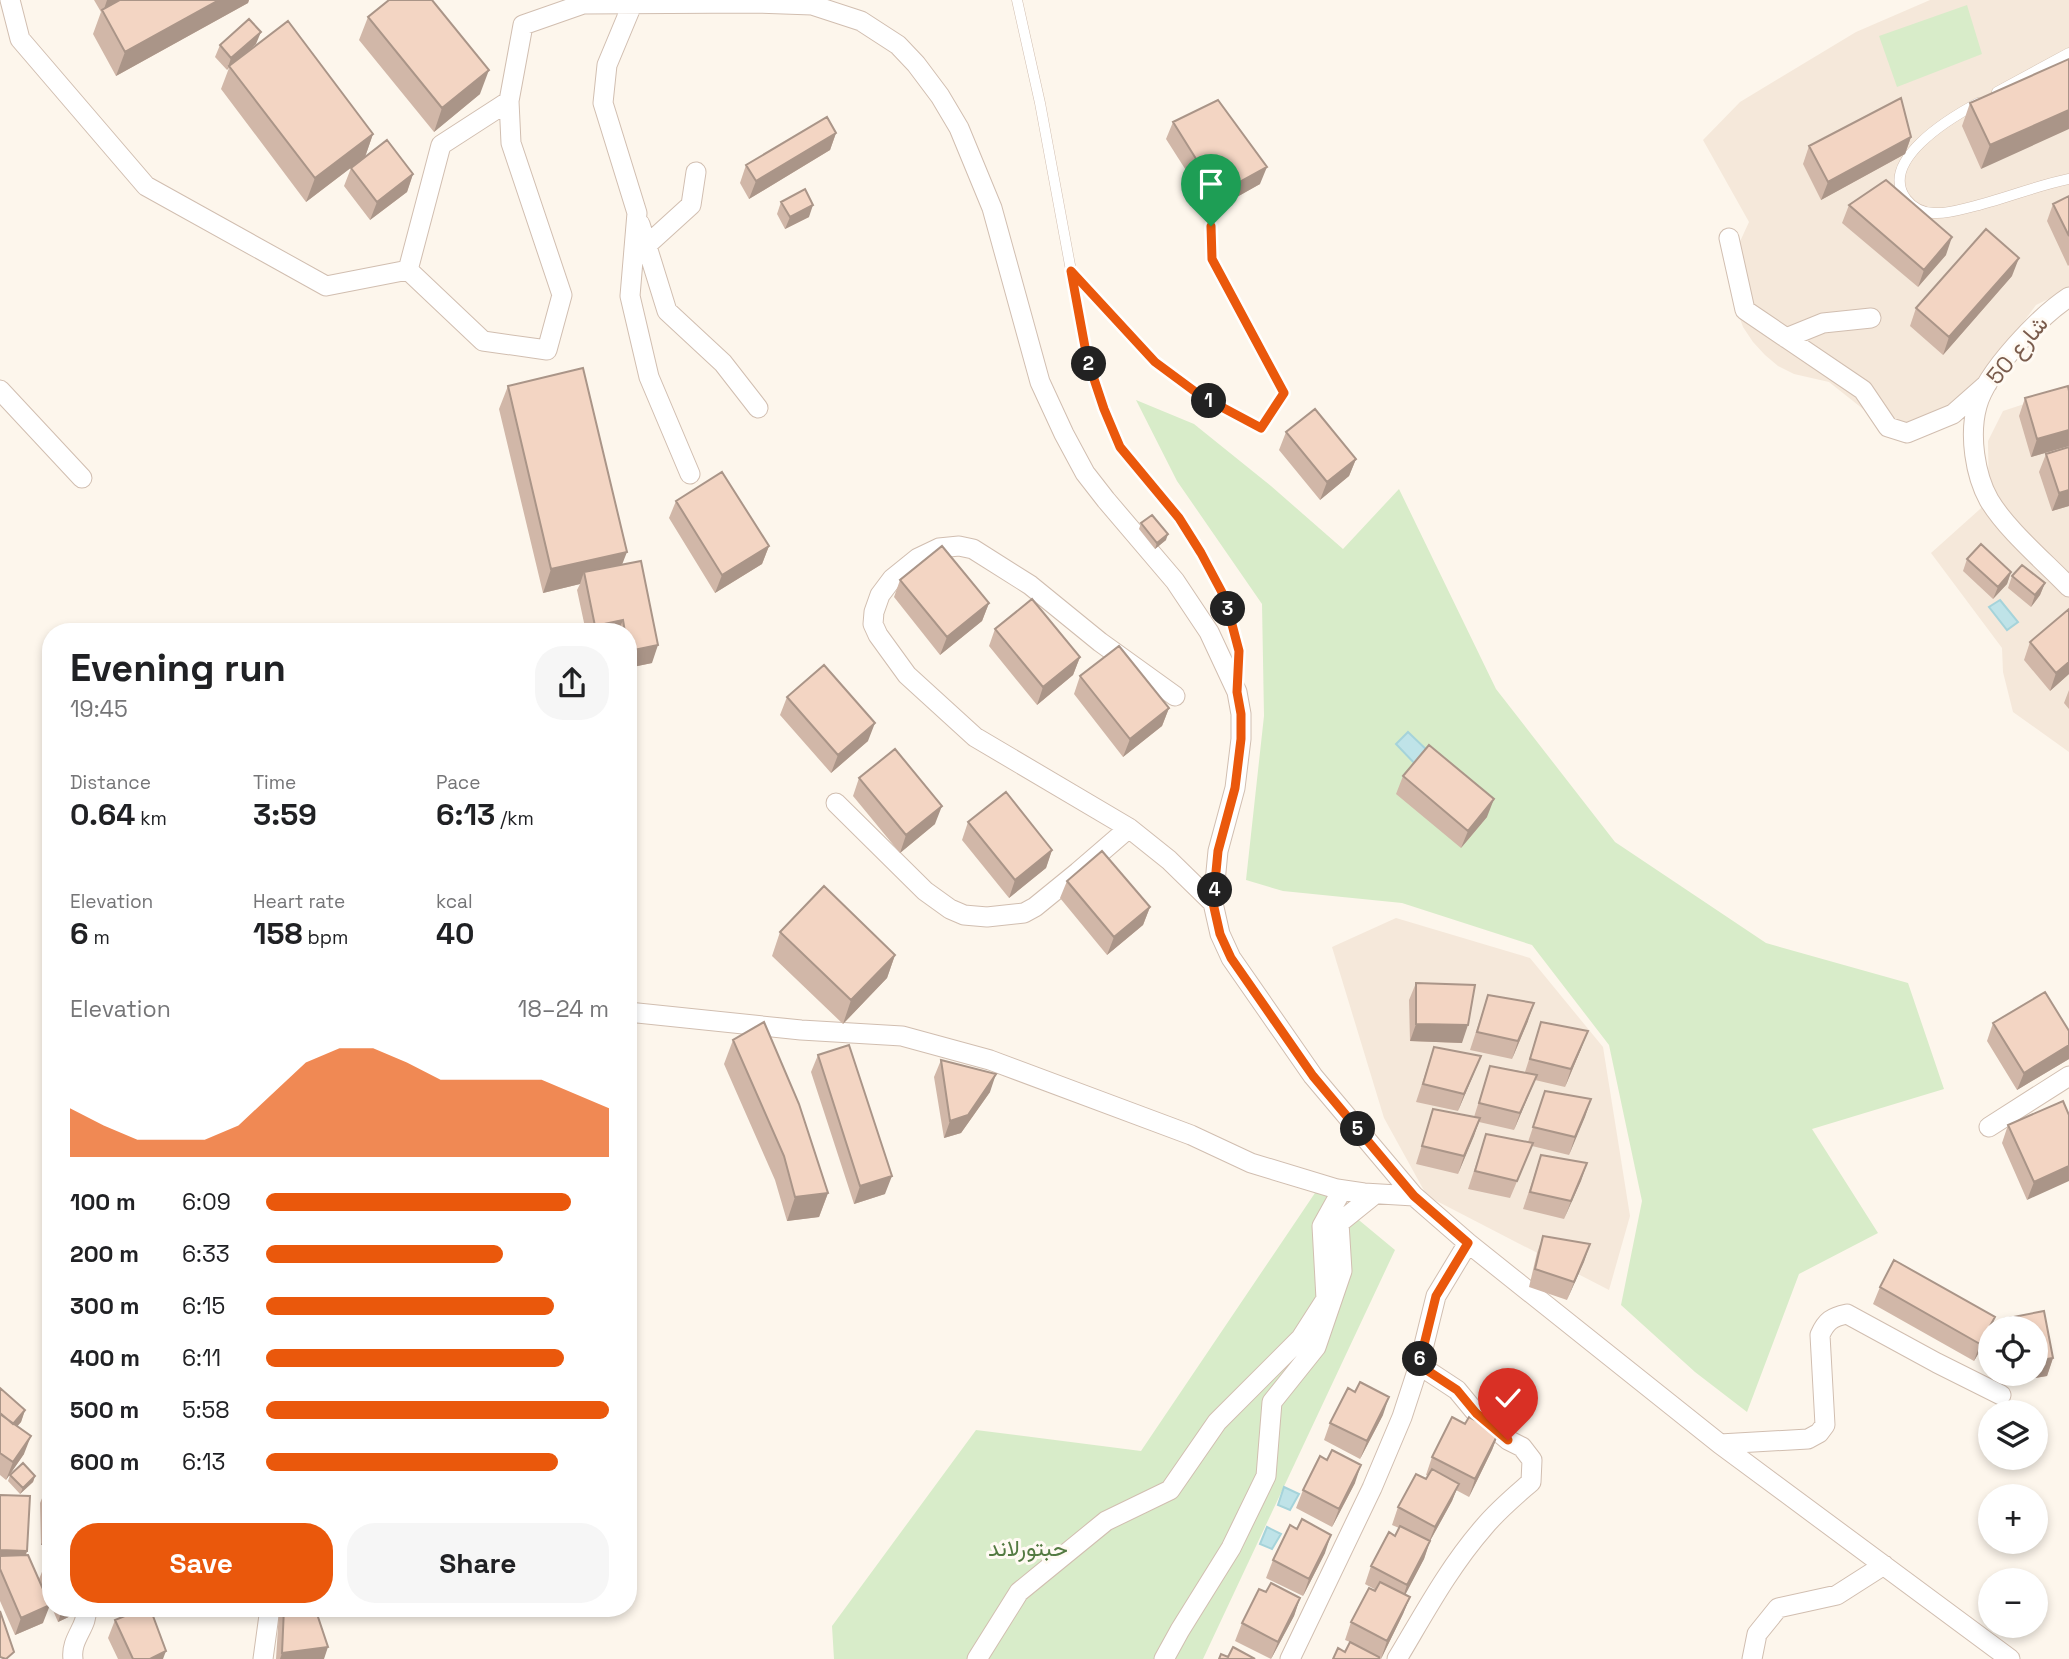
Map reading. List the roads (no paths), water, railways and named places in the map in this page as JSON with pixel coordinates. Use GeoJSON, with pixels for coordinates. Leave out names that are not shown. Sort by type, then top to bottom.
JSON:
{"type":"FeatureCollection","features":[{"type":"Feature","properties":{"kind":"street"},"geometry":{"type":"LineString","coordinates":[[10,0],[20,39],[146,186],[326,286],[408,270]]}},
{"type":"Feature","properties":{"kind":"street"},"geometry":{"type":"LineString","coordinates":[[408,270],[483,341],[547,350],[562,295],[511,143],[509,101],[523,25],[583,4],[812,5],[861,20],[898,45],[940,96],[959,128],[992,208],[1040,382],[1063,434],[1085,473],[1175,582],[1209,632],[1237,692],[1241,714],[1240,751],[1235,788],[1218,851],[1213,903],[1220,934],[1231,958],[1313,1076],[1414,1196],[1468,1243],[1720,1444],[2010,1659]]}},
{"type":"Feature","properties":{"kind":"street"},"geometry":{"type":"LineString","coordinates":[[632,5],[607,65],[603,103],[667,311],[723,363],[758,408]]}},
{"type":"Feature","properties":{"kind":"street"},"geometry":{"type":"LineString","coordinates":[[408,270],[441,145],[509,101]]}},
{"type":"Feature","properties":{"kind":"street"},"geometry":{"type":"LineString","coordinates":[[647,245],[691,205],[696,172]]}},
{"type":"Feature","properties":{"kind":"street"},"geometry":{"type":"LineString","coordinates":[[637,212],[630,296],[649,377],[690,474]]}},
{"type":"Feature","properties":{"kind":"street"},"geometry":{"type":"LineString","coordinates":[[1729,238],[1745,310],[1863,390],[1888,427],[1907,433],[1953,414],[1987,384]]}},
{"type":"Feature","properties":{"kind":"street","name":"شارع 50"},"geometry":{"type":"LineString","coordinates":[[2069,297],[2056,306],[2017,345],[1987,384],[1977,407],[1974,440],[1976,468],[1990,501],[2069,587]]}},
{"type":"Feature","properties":{"kind":"street"},"geometry":{"type":"LineString","coordinates":[[1786,338],[1823,323],[1871,318]]}},
{"type":"Feature","properties":{"kind":"street"},"geometry":{"type":"LineString","coordinates":[[0,390],[82,478]]}},
{"type":"Feature","properties":{"kind":"street"},"geometry":{"type":"LineString","coordinates":[[1175,696],[1100,642],[1030,585],[973,549],[960,546],[939,548],[918,558],[892,579],[880,595],[874,612],[873,624],[887,650],[906,676],[975,737],[1129,828],[1169,860],[1213,903]]}},
{"type":"Feature","properties":{"kind":"street"},"geometry":{"type":"LineString","coordinates":[[836,803],[925,891],[950,909],[964,915],[987,917],[1024,913],[1035,907],[1129,828]]}},
{"type":"Feature","properties":{"kind":"street"},"geometry":{"type":"LineString","coordinates":[[637,1014],[801,1030],[902,1036],[990,1060],[1191,1136],[1251,1163],[1342,1190],[1414,1196]]}},
{"type":"Feature","properties":{"kind":"street"},"geometry":{"type":"LineString","coordinates":[[1989,1127],[2069,1076]]}},
{"type":"Feature","properties":{"kind":"street"},"geometry":{"type":"LineString","coordinates":[[977,1659],[1019,1592],[1106,1521],[1170,1490],[1217,1422],[1301,1338],[1326,1300],[1322,1226],[1342,1190]]}},
{"type":"Feature","properties":{"kind":"street"},"geometry":{"type":"LineString","coordinates":[[1164,1659],[1231,1548],[1266,1476],[1272,1402],[1316,1347],[1342,1271],[1339,1223],[1375,1194]]}},
{"type":"Feature","properties":{"kind":"street"},"geometry":{"type":"LineString","coordinates":[[1290,1659],[1372,1488],[1402,1417],[1419,1365],[1436,1296],[1468,1243]]}},
{"type":"Feature","properties":{"kind":"street"},"geometry":{"type":"LineString","coordinates":[[1720,1444],[1808,1439],[1819,1433],[1825,1425],[1820,1335],[1825,1323],[1847,1314],[2001,1395]]}},
{"type":"Feature","properties":{"kind":"street"},"geometry":{"type":"LineString","coordinates":[[1397,1659],[1460,1557],[1485,1525],[1531,1482],[1532,1460],[1522,1447],[1508,1440],[1483,1419],[1457,1390],[1419,1365]]}},
{"type":"Feature","properties":{"kind":"street"},"geometry":{"type":"LineString","coordinates":[[1752,1659],[1757,1634],[1778,1608],[1837,1595],[1884,1565]]}},
{"type":"Feature","properties":{"kind":"street"},"geometry":{"type":"LineString","coordinates":[[73,1659],[72,1648],[86,1617]]}},
{"type":"Feature","properties":{"kind":"street"},"geometry":{"type":"LineString","coordinates":[[263,1659],[269,1617]]}},
{"type":"Feature","properties":{"kind":"lane"},"geometry":{"type":"LineString","coordinates":[[1017,0],[1040,103],[1087,358],[1120,447],[1179,518],[1225,598],[1239,651],[1237,692]]}},
{"type":"Feature","properties":{"kind":"lane"},"geometry":{"type":"LineString","coordinates":[[2069,53],[1941,125],[1925,138],[1901,166],[1899,178],[1901,191],[1908,201],[1919,211],[1933,214],[1980,205],[2051,182],[2069,179]]}},
{"type":"Feature","properties":{"kind":"lane"},"geometry":{"type":"LineString","coordinates":[[1071,271],[1155,362],[1201,396],[1261,428],[1284,393],[1212,259],[1211,226]]}},
{"type":"Feature","properties":{"kind":"water"},"geometry":{"type":"Polygon","coordinates":[[[2000,600],[2018,622],[2007,630],[1989,607],[2000,600]]]}},
{"type":"Feature","properties":{"kind":"water"},"geometry":{"type":"Polygon","coordinates":[[[1408,732],[1431,754],[1418,767],[1396,744],[1408,732]]]}},
{"type":"Feature","properties":{"kind":"water"},"geometry":{"type":"Polygon","coordinates":[[[1284,1487],[1299,1494],[1290,1510],[1278,1505],[1284,1487]]]}},
{"type":"Feature","properties":{"kind":"water"},"geometry":{"type":"Polygon","coordinates":[[[1267,1527],[1281,1534],[1272,1549],[1260,1544],[1267,1527]]]}},
{"type":"Feature","properties":{"kind":"park label","name":"حبتورلاند"},"geometry":{"type":"Point","coordinates":[1028,1548]}}]}
